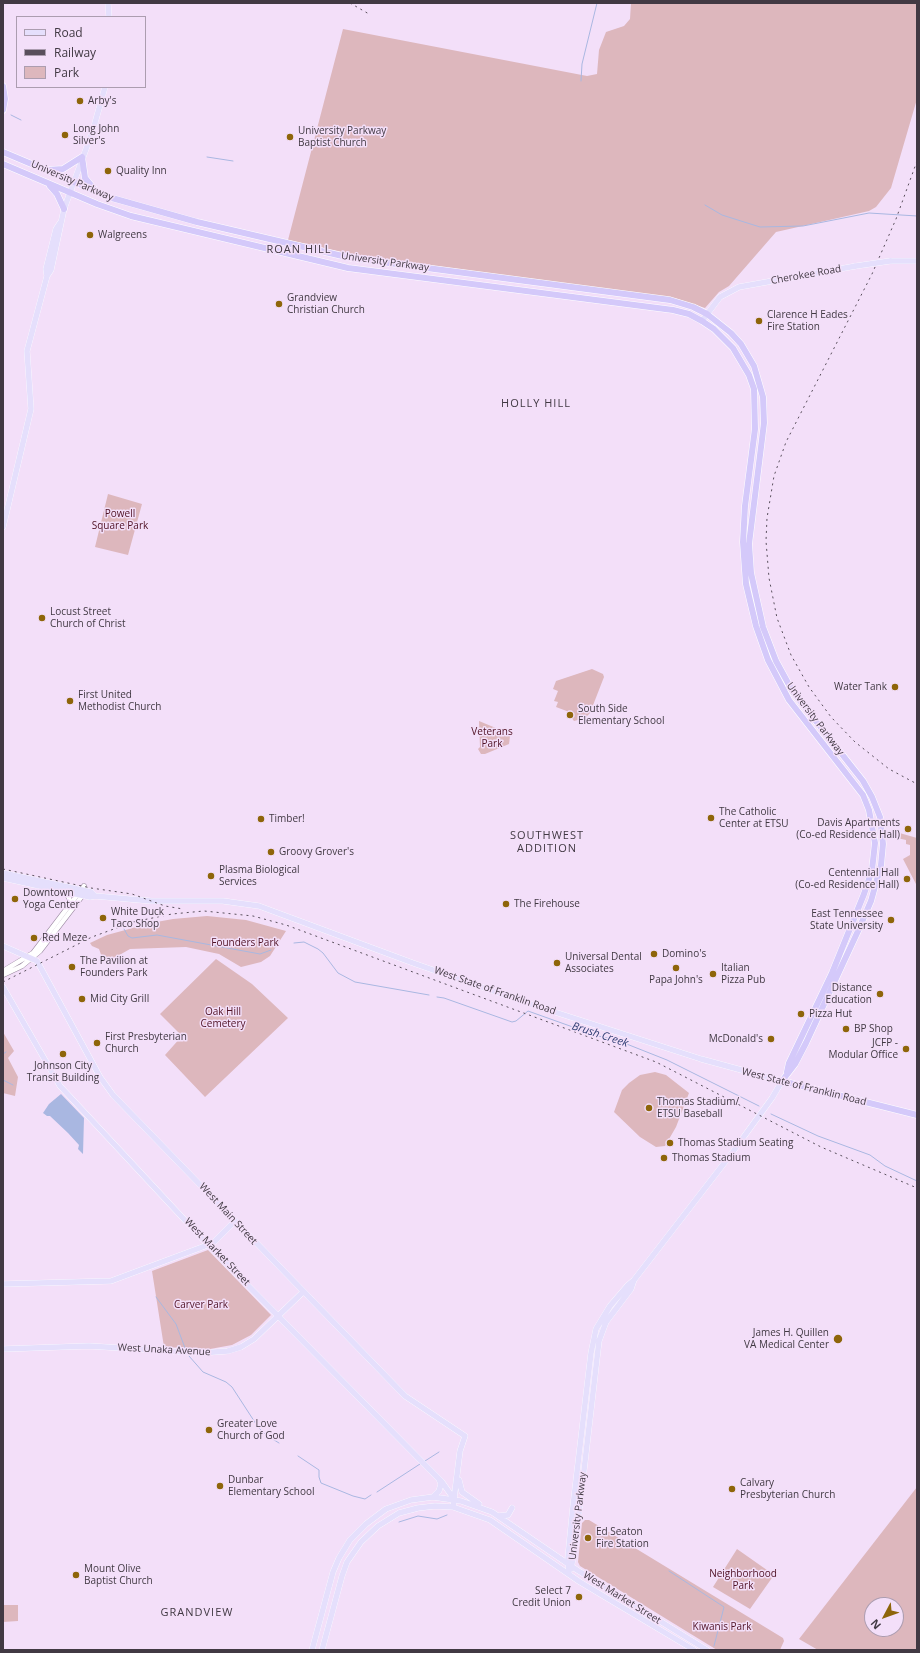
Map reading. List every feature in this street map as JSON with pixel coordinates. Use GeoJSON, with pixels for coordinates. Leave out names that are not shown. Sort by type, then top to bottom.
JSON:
{"type":"FeatureCollection","features":[{"type":"Feature","properties":{"kind":"highway"},"geometry":{"type":"LineString","coordinates":[[3,86],[5,99],[3,110]]}},
{"type":"Feature","properties":{"kind":"highway"},"geometry":{"type":"LineString","coordinates":[[3,147],[17,158]]}},
{"type":"Feature","properties":{"kind":"highway","name":"University Parkway"},"geometry":{"type":"LineString","coordinates":[[3,152],[100,194],[127,203],[184,219],[350,258],[670,300],[693,307],[707,314],[731,333],[741,344],[754,366],[761,388],[764,423],[749,544],[754,591],[763,627],[776,661],[793,692],[863,781],[876,807],[882,838],[881,865],[871,901],[806,1043],[795,1064],[787,1072],[782,1081]]}},
{"type":"Feature","properties":{"kind":"highway"},"geometry":{"type":"LineString","coordinates":[[44,170],[64,169],[82,157],[86,178],[90,185],[100,194]]}},
{"type":"Feature","properties":{"kind":"highway","name":"University Parkway"},"geometry":{"type":"LineString","coordinates":[[3,164],[111,209],[181,229],[348,268],[673,310],[689,314],[702,321],[719,334],[733,348],[749,375],[754,389],[755,429],[743,542],[748,594],[756,626],[768,660],[789,700],[814,734],[858,787],[869,810],[875,843],[874,862],[856,916],[832,973],[789,1063],[787,1072]]}},
{"type":"Feature","properties":{"kind":"highway"},"geometry":{"type":"LineString","coordinates":[[48,183],[57,194],[64,210]]}},
{"type":"Feature","properties":{"kind":"highway"},"geometry":{"type":"LineString","coordinates":[[181,229],[184,219]]}},
{"type":"Feature","properties":{"kind":"highway"},"geometry":{"type":"LineString","coordinates":[[246,244],[248,234]]}},
{"type":"Feature","properties":{"kind":"highway"},"geometry":{"type":"LineString","coordinates":[[377,272],[378,261]]}},
{"type":"Feature","properties":{"kind":"highway"},"geometry":{"type":"LineString","coordinates":[[548,294],[550,284]]}},
{"type":"Feature","properties":{"kind":"highway"},"geometry":{"type":"LineString","coordinates":[[814,734],[821,728]]}},
{"type":"Feature","properties":{"kind":"highway"},"geometry":{"type":"LineString","coordinates":[[869,810],[876,807]]}},
{"type":"Feature","properties":{"kind":"highway"},"geometry":{"type":"LineString","coordinates":[[874,862],[881,865]]}},
{"type":"Feature","properties":{"kind":"highway"},"geometry":{"type":"LineString","coordinates":[[856,916],[863,919]]}},
{"type":"Feature","properties":{"kind":"highway","name":"West State of Franklin Road"},"geometry":{"type":"LineString","coordinates":[[782,1081],[917,1115]]}},
{"type":"Feature","properties":{"kind":"main road"},"geometry":{"type":"LineString","coordinates":[[108,3],[109,16]]}},
{"type":"Feature","properties":{"kind":"main road"},"geometry":{"type":"LineString","coordinates":[[3,527],[30,416],[27,351],[47,276],[46,269],[56,229],[60,222],[73,182],[93,130],[105,88]]}},
{"type":"Feature","properties":{"kind":"main road","name":"Cherokee Road"},"geometry":{"type":"LineString","coordinates":[[707,314],[720,297],[739,286],[890,261],[917,261]]}},
{"type":"Feature","properties":{"kind":"main road"},"geometry":{"type":"LineString","coordinates":[[702,321],[707,314]]}},
{"type":"Feature","properties":{"kind":"main road","name":"West State of Franklin Road"},"geometry":{"type":"LineString","coordinates":[[3,873],[82,893],[90,897],[95,896],[151,901],[230,901],[259,906],[419,965],[549,1010],[708,1062],[782,1081]]}},
{"type":"Feature","properties":{"kind":"main road","name":"West State of Franklin Road"},"geometry":{"type":"LineString","coordinates":[[3,878],[66,892],[82,893]]}},
{"type":"Feature","properties":{"kind":"main road"},"geometry":{"type":"LineString","coordinates":[[3,946],[31,958]]}},
{"type":"Feature","properties":{"kind":"main road","name":"West Main Street"},"geometry":{"type":"LineString","coordinates":[[31,958],[42,969],[108,1089],[405,1396],[465,1436],[460,1451],[458,1471]]}},
{"type":"Feature","properties":{"kind":"main road","name":"West Market Street"},"geometry":{"type":"LineString","coordinates":[[3,987],[60,1086],[208,1244],[447,1487],[454,1500]]}},
{"type":"Feature","properties":{"kind":"main road","name":"University Parkway"},"geometry":{"type":"LineString","coordinates":[[569,1574],[573,1506],[593,1339],[603,1315],[634,1280],[746,1134],[772,1098],[782,1081]]}},
{"type":"Feature","properties":{"kind":"main road"},"geometry":{"type":"LineString","coordinates":[[3,1284],[111,1281],[213,1243],[235,1221]]}},
{"type":"Feature","properties":{"kind":"main road","name":"West Unaka Avenue"},"geometry":{"type":"LineString","coordinates":[[3,1348],[89,1346],[216,1353],[241,1347],[254,1339],[303,1292]]}},
{"type":"Feature","properties":{"kind":"main road"},"geometry":{"type":"LineString","coordinates":[[453,1507],[458,1471]]}},
{"type":"Feature","properties":{"kind":"main road"},"geometry":{"type":"LineString","coordinates":[[458,1471],[462,1492],[485,1509]]}},
{"type":"Feature","properties":{"kind":"main road"},"geometry":{"type":"LineString","coordinates":[[433,1497],[439,1491],[441,1484],[439,1479]]}},
{"type":"Feature","properties":{"kind":"main road"},"geometry":{"type":"LineString","coordinates":[[447,1487],[453,1489],[456,1485]]}},
{"type":"Feature","properties":{"kind":"main road"},"geometry":{"type":"LineString","coordinates":[[312,1650],[333,1572],[339,1558],[350,1540],[366,1524],[386,1509],[411,1500],[433,1497],[454,1500],[485,1509]]}},
{"type":"Feature","properties":{"kind":"main road","name":"West Market Street"},"geometry":{"type":"LineString","coordinates":[[322,1650],[342,1576],[348,1562],[362,1542],[378,1526],[399,1513],[425,1507],[453,1507],[490,1520],[569,1574],[694,1650]]}},
{"type":"Feature","properties":{"kind":"main road"},"geometry":{"type":"LineString","coordinates":[[498,1516],[508,1515],[512,1508]]}},
{"type":"Feature","properties":{"kind":"main road","name":"West Market Street"},"geometry":{"type":"LineString","coordinates":[[485,1509],[498,1516],[570,1565],[707,1650]]}},
{"type":"Feature","properties":{"kind":"street"},"geometry":{"type":"LineString","coordinates":[[66,892],[69,898],[70,906]]}},
{"type":"Feature","properties":{"kind":"street"},"geometry":{"type":"LineString","coordinates":[[3,971],[31,958],[70,906],[82,893]]}},
{"type":"Feature","properties":{"kind":"street"},"geometry":{"type":"LineString","coordinates":[[3,975],[31,958],[43,948],[82,893]]}},
{"type":"Feature","properties":{"kind":"green space"},"geometry":{"type":"Polygon","coordinates":[[[631,3],[917,3],[917,99],[891,188],[876,207],[869,211],[776,232],[729,286],[719,292],[705,308],[674,298],[361,256],[288,240],[343,29],[587,76],[597,74],[599,50],[606,32],[624,26],[630,19],[631,3]]]}},
{"type":"Feature","properties":{"kind":"green space","name":"Powell Square Park"},"geometry":{"type":"Polygon","coordinates":[[[108,494],[142,504],[128,555],[95,547],[108,494]]]}},
{"type":"Feature","properties":{"kind":"green space"},"geometry":{"type":"Polygon","coordinates":[[[592,669],[603,674],[604,677],[590,713],[585,718],[574,721],[571,717],[572,713],[556,707],[558,702],[554,701],[558,691],[553,689],[556,681],[592,669]]]}},
{"type":"Feature","properties":{"kind":"green space","name":"Veterans Park"},"geometry":{"type":"Polygon","coordinates":[[[479,721],[503,731],[506,730],[510,736],[509,744],[485,754],[481,754],[478,749],[480,747],[479,721]]]}},
{"type":"Feature","properties":{"kind":"green space"},"geometry":{"type":"Polygon","coordinates":[[[896,832],[917,838],[917,886],[903,859],[910,855],[910,845],[906,844],[906,840],[897,838],[896,841],[896,832]]]}},
{"type":"Feature","properties":{"kind":"green space","name":"Founders Park"},"geometry":{"type":"Polygon","coordinates":[[[207,916],[246,920],[286,931],[270,956],[261,962],[241,967],[219,954],[186,947],[130,949],[107,962],[103,960],[99,949],[92,946],[90,943],[107,935],[151,923],[173,919],[207,916]]]}},
{"type":"Feature","properties":{"kind":"green space","name":"Oak Hill Cemetery"},"geometry":{"type":"Polygon","coordinates":[[[216,959],[252,984],[288,1018],[205,1097],[165,1055],[182,1036],[160,1014],[216,959]]]}},
{"type":"Feature","properties":{"kind":"green space"},"geometry":{"type":"Polygon","coordinates":[[[3,1032],[14,1051],[8,1058],[18,1077],[15,1096],[3,1093],[3,1032]]]}},
{"type":"Feature","properties":{"kind":"green space","name":"Thomas Stadium/ ETSU Baseball"},"geometry":{"type":"Polygon","coordinates":[[[655,1072],[666,1075],[689,1093],[676,1127],[665,1146],[656,1147],[640,1137],[614,1112],[622,1090],[629,1083],[640,1075],[655,1072]]]}},
{"type":"Feature","properties":{"kind":"green space","name":"Carver Park"},"geometry":{"type":"Polygon","coordinates":[[[208,1250],[271,1315],[251,1335],[232,1345],[210,1349],[164,1347],[152,1271],[208,1250]]]}},
{"type":"Feature","properties":{"kind":"green space"},"geometry":{"type":"Polygon","coordinates":[[[917,1487],[917,1650],[818,1650],[799,1639],[917,1487]]]}},
{"type":"Feature","properties":{"kind":"green space","name":"Kiwanis Park"},"geometry":{"type":"Polygon","coordinates":[[[585,1520],[589,1520],[783,1638],[784,1641],[780,1650],[717,1650],[580,1566],[578,1562],[582,1523],[585,1520]]]}},
{"type":"Feature","properties":{"kind":"green space","name":"Neighborhood Park"},"geometry":{"type":"Polygon","coordinates":[[[737,1549],[774,1575],[750,1609],[713,1587],[737,1549]]]}},
{"type":"Feature","properties":{"kind":"green space"},"geometry":{"type":"Polygon","coordinates":[[[3,1605],[18,1605],[18,1621],[3,1622],[3,1605]]]}},
{"type":"Feature","properties":{"kind":"water"},"geometry":{"type":"Polygon","coordinates":[[[61,1094],[84,1118],[83,1154],[78,1149],[79,1145],[68,1133],[50,1116],[43,1113],[49,1104],[61,1094]]]}},
{"type":"Feature","properties":{"kind":"waterway"},"geometry":{"type":"LineString","coordinates":[[581,81],[582,64],[597,3]]}},
{"type":"Feature","properties":{"kind":"waterway"},"geometry":{"type":"LineString","coordinates":[[11,115],[21,120]]}},
{"type":"Feature","properties":{"kind":"waterway"},"geometry":{"type":"LineString","coordinates":[[207,157],[233,161]]}},
{"type":"Feature","properties":{"kind":"waterway"},"geometry":{"type":"LineString","coordinates":[[705,205],[722,215],[760,227],[803,226],[869,213],[917,216]]}},
{"type":"Feature","properties":{"kind":"waterway","name":"Brush Creek"},"geometry":{"type":"LineString","coordinates":[[124,929],[128,936],[132,938],[157,935],[260,954],[271,950]]}},
{"type":"Feature","properties":{"kind":"waterway","name":"Brush Creek"},"geometry":{"type":"LineString","coordinates":[[294,943],[304,942],[318,949],[323,953],[338,973],[355,982],[429,995]]}},
{"type":"Feature","properties":{"kind":"waterway","name":"Brush Creek"},"geometry":{"type":"LineString","coordinates":[[437,997],[444,998],[512,1022],[516,1021],[528,1011],[598,1036],[614,1039],[667,1060],[759,1106]]}},
{"type":"Feature","properties":{"kind":"waterway","name":"Brush Creek"},"geometry":{"type":"LineString","coordinates":[[3,1080],[13,1085]]}},
{"type":"Feature","properties":{"kind":"waterway","name":"Brush Creek"},"geometry":{"type":"LineString","coordinates":[[771,1114],[818,1136],[870,1155],[885,1166],[917,1181]]}},
{"type":"Feature","properties":{"kind":"waterway"},"geometry":{"type":"LineString","coordinates":[[156,1297],[176,1324],[185,1348]]}},
{"type":"Feature","properties":{"kind":"waterway"},"geometry":{"type":"LineString","coordinates":[[189,1356],[203,1372],[226,1382],[232,1387],[258,1427],[266,1435],[279,1443]]}},
{"type":"Feature","properties":{"kind":"waterway"},"geometry":{"type":"LineString","coordinates":[[425,1461],[439,1452]]}},
{"type":"Feature","properties":{"kind":"waterway"},"geometry":{"type":"LineString","coordinates":[[298,1456],[319,1470],[321,1483],[353,1496],[365,1499],[371,1495]]}},
{"type":"Feature","properties":{"kind":"waterway"},"geometry":{"type":"LineString","coordinates":[[377,1492],[420,1464]]}},
{"type":"Feature","properties":{"kind":"waterway"},"geometry":{"type":"LineString","coordinates":[[399,1522],[418,1516],[437,1519],[447,1515]]}},
{"type":"Feature","properties":{"kind":"waterway"},"geometry":{"type":"LineString","coordinates":[[669,1571],[724,1607],[714,1646]]}},
{"type":"Feature","properties":{"kind":"railway"},"geometry":{"type":"LineString","coordinates":[[350,3],[369,14]]}},
{"type":"Feature","properties":{"kind":"railway"},"geometry":{"type":"LineString","coordinates":[[917,161],[896,219],[872,274],[786,442],[774,476],[767,518],[766,541],[769,578],[777,618],[791,655],[809,687],[831,717],[855,742],[889,769],[917,784]]}},
{"type":"Feature","properties":{"kind":"railway"},"geometry":{"type":"LineString","coordinates":[[3,869],[91,888],[132,894],[165,906],[183,909]]}},
{"type":"Feature","properties":{"kind":"railway"},"geometry":{"type":"LineString","coordinates":[[3,982],[92,937],[133,922],[172,914],[204,911],[253,916],[286,925],[656,1062],[821,1147],[917,1188]]}},
{"type":"Feature","properties":{"kind":"place","name":"Arby's"},"geometry":{"type":"Point","coordinates":[80,101]}},
{"type":"Feature","properties":{"kind":"place","name":"Long John Silver's"},"geometry":{"type":"Point","coordinates":[65,135]}},
{"type":"Feature","properties":{"kind":"place","name":"University Parkway Baptist Church"},"geometry":{"type":"Point","coordinates":[290,137]}},
{"type":"Feature","properties":{"kind":"place","name":"Quality Inn"},"geometry":{"type":"Point","coordinates":[108,171]}},
{"type":"Feature","properties":{"kind":"place","name":"Walgreens"},"geometry":{"type":"Point","coordinates":[90,235]}},
{"type":"Feature","properties":{"kind":"place","name":"Grandview Christian Church"},"geometry":{"type":"Point","coordinates":[279,304]}},
{"type":"Feature","properties":{"kind":"place","name":"Clarence H Eades Fire Station"},"geometry":{"type":"Point","coordinates":[759,321]}},
{"type":"Feature","properties":{"kind":"place","name":"Locust Street Church of Christ"},"geometry":{"type":"Point","coordinates":[42,618]}},
{"type":"Feature","properties":{"kind":"place","name":"Water Tank"},"geometry":{"type":"Point","coordinates":[895,687]}},
{"type":"Feature","properties":{"kind":"place","name":"First United Methodist Church"},"geometry":{"type":"Point","coordinates":[70,701]}},
{"type":"Feature","properties":{"kind":"place","name":"South Side Elementary School"},"geometry":{"type":"Point","coordinates":[570,715]}},
{"type":"Feature","properties":{"kind":"place","name":"The Catholic Center at ETSU"},"geometry":{"type":"Point","coordinates":[711,818]}},
{"type":"Feature","properties":{"kind":"place","name":"Timber!"},"geometry":{"type":"Point","coordinates":[261,819]}},
{"type":"Feature","properties":{"kind":"place","name":"Davis Apartments (Co-ed Residence Hall)"},"geometry":{"type":"Point","coordinates":[908,829]}},
{"type":"Feature","properties":{"kind":"place","name":"Groovy Grover's"},"geometry":{"type":"Point","coordinates":[271,852]}},
{"type":"Feature","properties":{"kind":"place","name":"Plasma Biological Services"},"geometry":{"type":"Point","coordinates":[211,876]}},
{"type":"Feature","properties":{"kind":"place","name":"Centennial Hall (Co-ed Residence Hall)"},"geometry":{"type":"Point","coordinates":[907,879]}},
{"type":"Feature","properties":{"kind":"place","name":"Downtown Yoga Center"},"geometry":{"type":"Point","coordinates":[15,899]}},
{"type":"Feature","properties":{"kind":"place","name":"The Firehouse"},"geometry":{"type":"Point","coordinates":[506,904]}},
{"type":"Feature","properties":{"kind":"place","name":"White Duck Taco Shop"},"geometry":{"type":"Point","coordinates":[103,918]}},
{"type":"Feature","properties":{"kind":"place","name":"East Tennessee State University"},"geometry":{"type":"Point","coordinates":[891,920]}},
{"type":"Feature","properties":{"kind":"place","name":"Red Meze"},"geometry":{"type":"Point","coordinates":[34,938]}},
{"type":"Feature","properties":{"kind":"place","name":"Domino's"},"geometry":{"type":"Point","coordinates":[654,954]}},
{"type":"Feature","properties":{"kind":"place","name":"Universal Dental Associates"},"geometry":{"type":"Point","coordinates":[557,963]}},
{"type":"Feature","properties":{"kind":"place","name":"The Pavilion at Founders Park"},"geometry":{"type":"Point","coordinates":[72,967]}},
{"type":"Feature","properties":{"kind":"place","name":"Papa John's"},"geometry":{"type":"Point","coordinates":[676,968]}},
{"type":"Feature","properties":{"kind":"place","name":"Italian Pizza Pub"},"geometry":{"type":"Point","coordinates":[713,974]}},
{"type":"Feature","properties":{"kind":"place","name":"Distance Education"},"geometry":{"type":"Point","coordinates":[880,994]}},
{"type":"Feature","properties":{"kind":"place","name":"Mid City Grill"},"geometry":{"type":"Point","coordinates":[82,999]}},
{"type":"Feature","properties":{"kind":"place","name":"Pizza Hut"},"geometry":{"type":"Point","coordinates":[801,1014]}},
{"type":"Feature","properties":{"kind":"place","name":"BP Shop"},"geometry":{"type":"Point","coordinates":[846,1029]}},
{"type":"Feature","properties":{"kind":"place","name":"McDonald's"},"geometry":{"type":"Point","coordinates":[771,1039]}},
{"type":"Feature","properties":{"kind":"place","name":"First Presbyterian Church"},"geometry":{"type":"Point","coordinates":[97,1043]}},
{"type":"Feature","properties":{"kind":"place","name":"JCFP - Modular Office"},"geometry":{"type":"Point","coordinates":[906,1049]}},
{"type":"Feature","properties":{"kind":"place","name":"Johnson City Transit Building"},"geometry":{"type":"Point","coordinates":[63,1054]}},
{"type":"Feature","properties":{"kind":"place","name":"Thomas Stadium/ ETSU Baseball"},"geometry":{"type":"Point","coordinates":[649,1108]}},
{"type":"Feature","properties":{"kind":"place","name":"Thomas Stadium Seating"},"geometry":{"type":"Point","coordinates":[670,1143]}},
{"type":"Feature","properties":{"kind":"place","name":"Thomas Stadium"},"geometry":{"type":"Point","coordinates":[664,1158]}},
{"type":"Feature","properties":{"kind":"place","name":"James H. Quillen VA Medical Center"},"geometry":{"type":"Point","coordinates":[838,1339]}},
{"type":"Feature","properties":{"kind":"place","name":"Greater Love Church of God"},"geometry":{"type":"Point","coordinates":[209,1430]}},
{"type":"Feature","properties":{"kind":"place","name":"Dunbar Elementary School"},"geometry":{"type":"Point","coordinates":[220,1486]}},
{"type":"Feature","properties":{"kind":"place","name":"Calvary Presbyterian Church"},"geometry":{"type":"Point","coordinates":[732,1489]}},
{"type":"Feature","properties":{"kind":"place","name":"Ed Seaton Fire Station"},"geometry":{"type":"Point","coordinates":[588,1538]}},
{"type":"Feature","properties":{"kind":"place","name":"Mount Olive Baptist Church"},"geometry":{"type":"Point","coordinates":[76,1575]}},
{"type":"Feature","properties":{"kind":"place","name":"Select 7 Credit Union"},"geometry":{"type":"Point","coordinates":[579,1597]}},
{"type":"Feature","properties":{"kind":"district","name":"ROAN HILL"},"geometry":{"type":"Point","coordinates":[299,250]}},
{"type":"Feature","properties":{"kind":"district","name":"HOLLY HILL"},"geometry":{"type":"Point","coordinates":[536,404]}},
{"type":"Feature","properties":{"kind":"district","name":"SOUTHWEST ADDITION"},"geometry":{"type":"Point","coordinates":[547,842]}},
{"type":"Feature","properties":{"kind":"district","name":"GRANDVIEW"},"geometry":{"type":"Point","coordinates":[197,1613]}}]}
